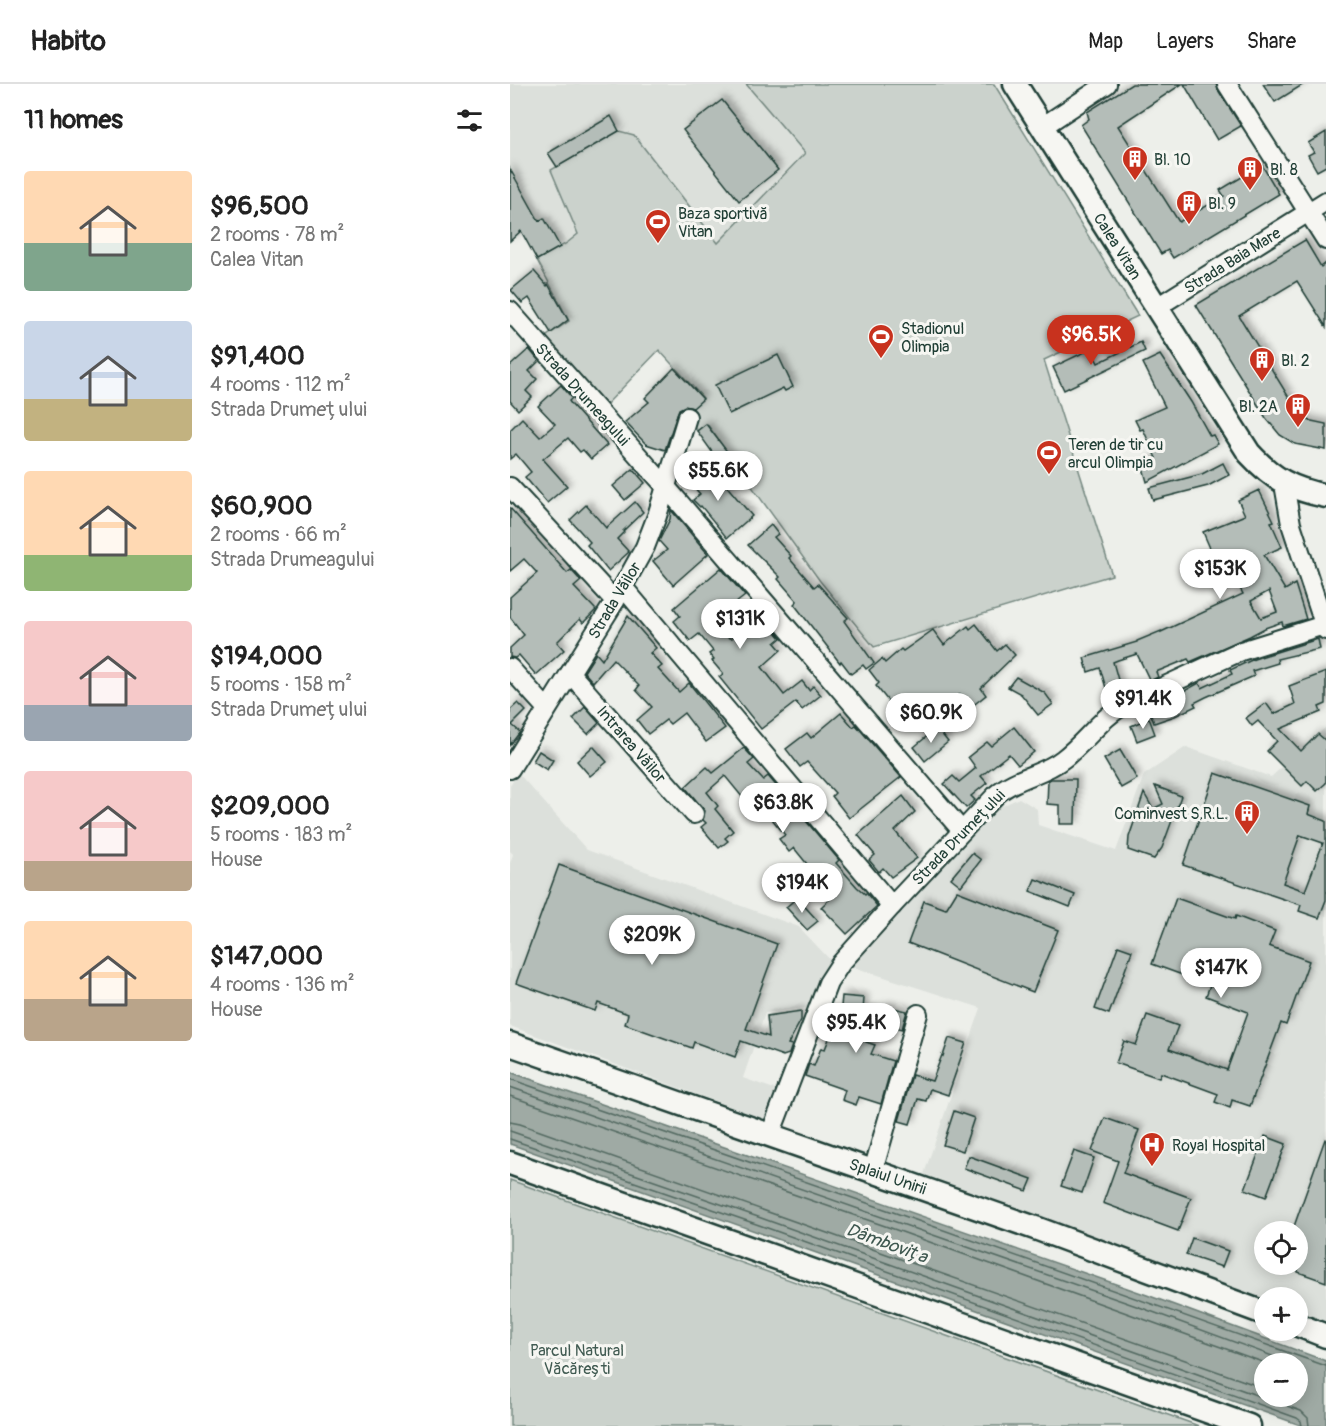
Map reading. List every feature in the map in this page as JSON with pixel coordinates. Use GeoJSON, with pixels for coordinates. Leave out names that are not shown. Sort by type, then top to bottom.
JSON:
{"type":"FeatureCollection","features":[{"type":"Feature","properties":{"kind":"main road","name":"Calea Vitan"},"geometry":{"type":"LineString","coordinates":[[1015,84],[1240,441],[1262,467],[1284,484],[1326,496]]}},
{"type":"Feature","properties":{"kind":"main road","name":"Splaiul Unirii"},"geometry":{"type":"LineString","coordinates":[[510,1044],[1038,1229],[1254,1309]]}},
{"type":"Feature","properties":{"kind":"main road"},"geometry":{"type":"LineString","coordinates":[[510,1163],[1249,1426]]}},
{"type":"Feature","properties":{"kind":"main road"},"geometry":{"type":"LineString","coordinates":[[1308,1329],[1326,1336]]}},
{"type":"Feature","properties":{"kind":"street"},"geometry":{"type":"LineString","coordinates":[[1042,127],[1107,84]]}},
{"type":"Feature","properties":{"kind":"street"},"geometry":{"type":"LineString","coordinates":[[1227,84],[1326,240]]}},
{"type":"Feature","properties":{"kind":"street","name":"Strada Baia Mare"},"geometry":{"type":"LineString","coordinates":[[1157,308],[1326,201]]}},
{"type":"Feature","properties":{"kind":"street","name":"Strada Drumeagului"},"geometry":{"type":"LineString","coordinates":[[510,311],[666,487],[962,831]]}},
{"type":"Feature","properties":{"kind":"street","name":"Strada Văilor"},"geometry":{"type":"LineString","coordinates":[[510,769],[619,594],[648,540],[687,417]]}},
{"type":"Feature","properties":{"kind":"street"},"geometry":{"type":"LineString","coordinates":[[1284,484],[1291,524],[1325,628]]}},
{"type":"Feature","properties":{"kind":"street"},"geometry":{"type":"LineString","coordinates":[[510,487],[619,594],[892,906]]}},
{"type":"Feature","properties":{"kind":"street","name":"Strada Drumețului"},"geometry":{"type":"LineString","coordinates":[[770,1135],[834,974],[892,906],[1002,790],[1063,760],[1116,709],[1241,651],[1325,628]]}},
{"type":"Feature","properties":{"kind":"street"},"geometry":{"type":"LineString","coordinates":[[510,668],[547,709]]}},
{"type":"Feature","properties":{"kind":"street","name":"Intrarea Văilor"},"geometry":{"type":"LineString","coordinates":[[570,673],[694,814]]}},
{"type":"Feature","properties":{"kind":"street"},"geometry":{"type":"LineString","coordinates":[[873,1171],[918,1014]]}},
{"type":"Feature","properties":{"kind":"shaded area"},"geometry":{"type":"Polygon","coordinates":[[[510,84],[746,84],[805,152],[718,244],[634,135],[619,131],[551,170],[578,235],[537,260],[510,213],[510,84]]]}},
{"type":"Feature","properties":{"kind":"shaded area"},"geometry":{"type":"Polygon","coordinates":[[[1326,727],[1326,1322],[1308,1316],[1308,1287],[1254,1287],[1254,1296],[924,1174],[981,1008],[850,966],[994,810],[1019,798],[1037,809],[1038,825],[1116,851],[1144,775],[1186,747],[1271,777],[1326,727]]]}},
{"type":"Feature","properties":{"kind":"shaded area"},"geometry":{"type":"Polygon","coordinates":[[[518,773],[587,850],[799,927],[834,964],[814,1007],[765,1013],[743,1078],[777,1090],[767,1120],[510,1026],[510,863],[513,854],[510,851],[510,786],[518,773]]]}},
{"type":"Feature","properties":{"kind":"green space"},"geometry":{"type":"Polygon","coordinates":[[[746,84],[994,84],[1138,316],[1044,360],[1112,575],[874,647],[820,581],[707,424],[697,431],[685,415],[703,398],[659,350],[605,406],[544,338],[569,321],[537,260],[578,234],[551,170],[619,131],[634,135],[718,243],[805,153],[746,84]]]}},
{"type":"Feature","properties":{"kind":"green space","name":"Parcul Natural Văcărești"},"geometry":{"type":"Polygon","coordinates":[[[510,1180],[1199,1426],[510,1426],[510,1180]]]}},
{"type":"Feature","properties":{"kind":"water","name":"Dâmbovița"},"geometry":{"type":"Polygon","coordinates":[[[510,1072],[1147,1295],[1254,1334],[1254,1341],[1272,1341],[1304,1353],[1254,1353],[1254,1407],[1308,1407],[1308,1354],[1326,1361],[1326,1426],[1303,1426],[510,1144],[510,1072]]]}},
{"type":"Feature","properties":{"kind":"building"},"geometry":{"type":"Polygon","coordinates":[[[1132,84],[1182,84],[1118,126],[1179,222],[1224,196],[1220,190],[1262,165],[1279,194],[1173,258],[1168,250],[1161,254],[1081,125],[1089,119],[1087,112],[1132,84]]]}},
{"type":"Feature","properties":{"kind":"building"},"geometry":{"type":"Polygon","coordinates":[[[1184,84],[1216,84],[1241,126],[1217,140],[1184,84]]]}},
{"type":"Feature","properties":{"kind":"building"},"geometry":{"type":"Polygon","coordinates":[[[1263,84],[1304,84],[1275,102],[1263,84]]]}},
{"type":"Feature","properties":{"kind":"building"},"geometry":{"type":"Polygon","coordinates":[[[722,100],[778,170],[739,201],[683,130],[722,100]]]}},
{"type":"Feature","properties":{"kind":"building"},"geometry":{"type":"Polygon","coordinates":[[[611,116],[619,131],[557,167],[548,153],[611,116]]]}},
{"type":"Feature","properties":{"kind":"building"},"geometry":{"type":"Polygon","coordinates":[[[1326,132],[1326,166],[1317,171],[1308,155],[1314,152],[1308,143],[1326,132]]]}},
{"type":"Feature","properties":{"kind":"building"},"geometry":{"type":"Polygon","coordinates":[[[510,169],[539,221],[544,218],[560,247],[537,260],[521,231],[510,241],[510,169]]]}},
{"type":"Feature","properties":{"kind":"building"},"geometry":{"type":"Polygon","coordinates":[[[1305,240],[1321,267],[1326,263],[1326,327],[1297,281],[1239,316],[1299,414],[1307,420],[1326,424],[1326,450],[1295,444],[1280,435],[1266,418],[1196,305],[1305,240]]]}},
{"type":"Feature","properties":{"kind":"building"},"geometry":{"type":"Polygon","coordinates":[[[534,271],[547,286],[548,284],[568,320],[551,333],[529,298],[522,303],[511,290],[534,271]]]}},
{"type":"Feature","properties":{"kind":"building"},"geometry":{"type":"Polygon","coordinates":[[[1141,342],[1145,351],[1064,390],[1053,367],[1091,349],[1098,363],[1141,342]]]}},
{"type":"Feature","properties":{"kind":"building"},"geometry":{"type":"Polygon","coordinates":[[[529,349],[539,361],[529,371],[537,379],[526,391],[532,397],[518,410],[510,401],[510,366],[529,349]]]}},
{"type":"Feature","properties":{"kind":"building"},"geometry":{"type":"Polygon","coordinates":[[[778,355],[793,387],[785,391],[783,388],[729,414],[715,385],[778,355]]]}},
{"type":"Feature","properties":{"kind":"building"},"geometry":{"type":"Polygon","coordinates":[[[1160,355],[1210,436],[1213,435],[1218,444],[1147,482],[1142,464],[1156,458],[1143,429],[1140,430],[1135,420],[1165,407],[1143,363],[1160,355]]]}},
{"type":"Feature","properties":{"kind":"building"},"geometry":{"type":"Polygon","coordinates":[[[674,368],[703,399],[693,408],[685,406],[679,409],[665,450],[646,444],[625,422],[649,402],[645,398],[674,368]]]}},
{"type":"Feature","properties":{"kind":"building"},"geometry":{"type":"Polygon","coordinates":[[[561,385],[572,398],[569,401],[571,404],[607,445],[591,459],[583,450],[580,452],[568,438],[543,459],[567,486],[547,503],[525,477],[531,472],[516,454],[510,459],[510,430],[522,418],[540,437],[555,424],[538,406],[561,385]]]}},
{"type":"Feature","properties":{"kind":"building"},"geometry":{"type":"Polygon","coordinates":[[[706,424],[735,462],[725,470],[697,431],[706,424]]]}},
{"type":"Feature","properties":{"kind":"building"},"geometry":{"type":"Polygon","coordinates":[[[693,463],[711,484],[719,477],[752,516],[727,538],[701,506],[693,500],[700,494],[682,474],[693,463]]]}},
{"type":"Feature","properties":{"kind":"building"},"geometry":{"type":"Polygon","coordinates":[[[1223,463],[1229,475],[1208,486],[1153,500],[1149,488],[1202,474],[1223,463]]]}},
{"type":"Feature","properties":{"kind":"building"},"geometry":{"type":"Polygon","coordinates":[[[633,469],[645,483],[625,500],[613,486],[633,469]]]}},
{"type":"Feature","properties":{"kind":"building"},"geometry":{"type":"Polygon","coordinates":[[[1259,490],[1274,521],[1271,522],[1282,547],[1264,555],[1285,590],[1295,584],[1306,619],[1283,626],[1282,622],[1265,628],[1190,662],[1188,659],[1156,672],[1158,677],[1150,681],[1137,654],[1113,662],[1122,694],[1113,698],[1110,687],[1106,688],[1100,668],[1088,672],[1084,658],[1137,642],[1243,594],[1232,574],[1212,583],[1205,567],[1216,562],[1203,532],[1245,515],[1238,500],[1259,490]],[[1269,591],[1251,601],[1261,618],[1277,612],[1269,591]]]}},
{"type":"Feature","properties":{"kind":"building"},"geometry":{"type":"Polygon","coordinates":[[[635,502],[643,512],[617,539],[629,552],[608,571],[587,545],[590,542],[570,520],[586,505],[606,528],[635,502]]]}},
{"type":"Feature","properties":{"kind":"building"},"geometry":{"type":"Polygon","coordinates":[[[510,508],[567,573],[571,570],[581,581],[574,587],[596,610],[583,623],[580,619],[557,642],[564,650],[536,675],[519,655],[515,658],[510,657],[510,648],[524,635],[510,617],[510,597],[537,573],[524,559],[510,571],[510,508]]]}},
{"type":"Feature","properties":{"kind":"building"},"geometry":{"type":"Polygon","coordinates":[[[671,510],[708,554],[673,585],[653,561],[667,550],[659,541],[670,519],[671,510]]]}},
{"type":"Feature","properties":{"kind":"building"},"geometry":{"type":"Polygon","coordinates":[[[771,525],[778,534],[774,537],[791,556],[789,558],[814,587],[818,584],[848,618],[844,621],[874,663],[866,669],[863,665],[851,674],[841,661],[840,663],[794,604],[797,601],[778,579],[780,577],[748,545],[771,525]]]}},
{"type":"Feature","properties":{"kind":"building"},"geometry":{"type":"Polygon","coordinates":[[[721,568],[745,596],[714,620],[729,638],[732,638],[761,614],[781,638],[775,643],[781,650],[762,667],[784,695],[802,681],[809,690],[813,686],[821,695],[802,710],[796,702],[761,729],[719,677],[723,674],[709,654],[713,651],[699,634],[690,641],[674,621],[680,616],[674,608],[721,568]]]}},
{"type":"Feature","properties":{"kind":"building"},"geometry":{"type":"Polygon","coordinates":[[[628,616],[656,648],[650,653],[662,666],[658,669],[679,692],[689,683],[725,728],[706,742],[684,713],[670,724],[666,720],[648,734],[637,720],[652,707],[636,690],[639,686],[613,659],[593,682],[584,672],[596,653],[602,660],[628,616]]]}},
{"type":"Feature","properties":{"kind":"building"},"geometry":{"type":"Polygon","coordinates":[[[976,624],[997,651],[1005,644],[1015,655],[981,688],[986,695],[971,707],[960,694],[933,716],[916,696],[896,711],[876,686],[879,683],[869,670],[882,659],[885,663],[901,649],[903,651],[933,630],[944,645],[968,626],[970,629],[976,624]]]}},
{"type":"Feature","properties":{"kind":"building"},"geometry":{"type":"Polygon","coordinates":[[[1318,639],[1320,649],[1277,659],[1278,663],[1252,671],[1254,676],[1194,703],[1196,706],[1175,716],[1154,723],[1148,706],[1160,701],[1161,704],[1199,683],[1202,688],[1232,674],[1230,670],[1254,659],[1318,639]]]}},
{"type":"Feature","properties":{"kind":"building"},"geometry":{"type":"Polygon","coordinates":[[[1326,672],[1326,704],[1319,707],[1321,712],[1280,729],[1301,751],[1318,734],[1326,741],[1326,783],[1317,791],[1307,781],[1302,786],[1267,751],[1277,741],[1258,721],[1252,726],[1246,718],[1266,703],[1274,714],[1295,704],[1289,686],[1326,672]]]}},
{"type":"Feature","properties":{"kind":"building"},"geometry":{"type":"Polygon","coordinates":[[[1016,677],[1045,693],[1053,704],[1038,715],[1021,694],[1008,687],[1016,677]]]}},
{"type":"Feature","properties":{"kind":"building"},"geometry":{"type":"Polygon","coordinates":[[[518,703],[526,711],[512,725],[520,732],[510,745],[510,710],[518,703]]]}},
{"type":"Feature","properties":{"kind":"building"},"geometry":{"type":"Polygon","coordinates":[[[585,707],[599,723],[588,734],[573,719],[585,707]]]}},
{"type":"Feature","properties":{"kind":"building"},"geometry":{"type":"Polygon","coordinates":[[[841,713],[853,727],[856,725],[901,777],[849,818],[832,796],[835,793],[807,762],[800,767],[786,749],[807,733],[811,738],[841,713]]]}},
{"type":"Feature","properties":{"kind":"building"},"geometry":{"type":"Polygon","coordinates":[[[1149,718],[1155,734],[1137,741],[1131,726],[1149,718]]]}},
{"type":"Feature","properties":{"kind":"building"},"geometry":{"type":"Polygon","coordinates":[[[1014,727],[1034,752],[1018,765],[1009,754],[981,776],[987,783],[971,796],[975,800],[966,808],[944,784],[953,776],[959,782],[976,768],[968,757],[987,742],[991,746],[1014,727]]]}},
{"type":"Feature","properties":{"kind":"building"},"geometry":{"type":"Polygon","coordinates":[[[937,728],[948,742],[925,761],[914,747],[937,728]]]}},
{"type":"Feature","properties":{"kind":"building"},"geometry":{"type":"Polygon","coordinates":[[[593,746],[607,762],[590,776],[577,761],[593,746]]]}},
{"type":"Feature","properties":{"kind":"building"},"geometry":{"type":"Polygon","coordinates":[[[744,748],[754,759],[748,764],[763,780],[768,776],[839,860],[836,863],[877,906],[847,934],[821,907],[833,896],[794,848],[789,852],[779,839],[785,835],[759,803],[752,809],[725,776],[707,792],[718,806],[715,809],[733,831],[725,838],[728,841],[719,848],[701,827],[706,823],[703,820],[705,811],[685,787],[707,767],[713,773],[744,748]]]}},
{"type":"Feature","properties":{"kind":"building"},"geometry":{"type":"Polygon","coordinates":[[[1120,750],[1137,779],[1121,788],[1104,759],[1120,750]]]}},
{"type":"Feature","properties":{"kind":"building"},"geometry":{"type":"Polygon","coordinates":[[[539,751],[553,760],[547,770],[533,761],[539,751]]]}},
{"type":"Feature","properties":{"kind":"building","name":"Cominvest S.R.L."},"geometry":{"type":"Polygon","coordinates":[[[1215,773],[1310,806],[1308,814],[1326,821],[1326,900],[1319,918],[1299,911],[1301,905],[1183,865],[1215,773]],[[1300,835],[1283,883],[1305,891],[1323,843],[1300,835]]]}},
{"type":"Feature","properties":{"kind":"building"},"geometry":{"type":"Polygon","coordinates":[[[1076,779],[1075,824],[1060,824],[1060,805],[1047,804],[1048,781],[1076,779]]]}},
{"type":"Feature","properties":{"kind":"building"},"geometry":{"type":"Polygon","coordinates":[[[1155,786],[1181,796],[1162,848],[1154,859],[1128,850],[1129,837],[1144,793],[1153,809],[1163,804],[1155,786]]]}},
{"type":"Feature","properties":{"kind":"building"},"geometry":{"type":"Polygon","coordinates":[[[903,796],[915,812],[895,831],[917,858],[891,877],[883,868],[879,872],[869,860],[875,855],[858,835],[903,796]]]}},
{"type":"Feature","properties":{"kind":"building"},"geometry":{"type":"Polygon","coordinates":[[[972,853],[981,860],[961,886],[951,878],[972,853]]]}},
{"type":"Feature","properties":{"kind":"building"},"geometry":{"type":"Polygon","coordinates":[[[559,865],[777,944],[746,1029],[769,1037],[767,1016],[801,1011],[801,1020],[788,1044],[792,1045],[789,1054],[783,1056],[741,1041],[735,1057],[694,1042],[692,1048],[625,1024],[628,1014],[598,1003],[595,1011],[516,983],[559,865]]]}},
{"type":"Feature","properties":{"kind":"building"},"geometry":{"type":"Polygon","coordinates":[[[1035,879],[1075,895],[1070,907],[1030,891],[1035,879]]]}},
{"type":"Feature","properties":{"kind":"building"},"geometry":{"type":"Polygon","coordinates":[[[957,891],[1058,930],[1033,992],[908,943],[924,901],[946,909],[957,891]]]}},
{"type":"Feature","properties":{"kind":"building"},"geometry":{"type":"Polygon","coordinates":[[[797,898],[818,921],[807,930],[786,907],[797,898]]]}},
{"type":"Feature","properties":{"kind":"building"},"geometry":{"type":"Polygon","coordinates":[[[1176,898],[1235,919],[1236,916],[1275,931],[1269,946],[1309,961],[1286,1025],[1281,1023],[1250,1106],[1232,1100],[1230,1108],[1215,1102],[1218,1094],[1161,1073],[1159,1078],[1116,1063],[1124,1041],[1136,1045],[1147,1015],[1178,1026],[1169,1049],[1227,1070],[1248,1012],[1206,996],[1210,985],[1152,964],[1176,898]]]}},
{"type":"Feature","properties":{"kind":"building"},"geometry":{"type":"Polygon","coordinates":[[[1118,946],[1132,951],[1109,1014],[1095,1009],[1118,946]]]}},
{"type":"Feature","properties":{"kind":"building"},"geometry":{"type":"Polygon","coordinates":[[[842,996],[864,998],[863,1011],[882,1014],[884,1006],[907,1011],[902,1029],[869,1020],[866,1042],[875,1045],[871,1054],[893,1061],[881,1104],[859,1097],[856,1105],[842,1100],[845,1090],[805,1076],[809,1064],[814,1066],[821,1048],[825,1049],[834,1026],[839,1027],[842,996]]]}},
{"type":"Feature","properties":{"kind":"building"},"geometry":{"type":"Polygon","coordinates":[[[949,1038],[966,1043],[948,1095],[930,1089],[926,1101],[918,1099],[910,1124],[899,1121],[912,1075],[932,1081],[949,1038]]]}},
{"type":"Feature","properties":{"kind":"building"},"geometry":{"type":"Polygon","coordinates":[[[954,1111],[974,1118],[963,1151],[943,1145],[954,1111]]]}},
{"type":"Feature","properties":{"kind":"building"},"geometry":{"type":"Polygon","coordinates":[[[1105,1118],[1139,1130],[1123,1173],[1191,1198],[1178,1231],[1103,1203],[1118,1161],[1092,1151],[1105,1118]]]}},
{"type":"Feature","properties":{"kind":"building"},"geometry":{"type":"Polygon","coordinates":[[[1265,1136],[1286,1144],[1266,1197],[1245,1189],[1265,1136]]]}},
{"type":"Feature","properties":{"kind":"building"},"geometry":{"type":"Polygon","coordinates":[[[1325,1139],[1326,1282],[1306,1275],[1308,1221],[1296,1221],[1325,1139]]]}},
{"type":"Feature","properties":{"kind":"building"},"geometry":{"type":"Polygon","coordinates":[[[1074,1151],[1094,1158],[1082,1193],[1061,1186],[1074,1151]]]}},
{"type":"Feature","properties":{"kind":"building"},"geometry":{"type":"Polygon","coordinates":[[[969,1156],[1032,1179],[1027,1191],[964,1168],[969,1156]]]}},
{"type":"Feature","properties":{"kind":"building"},"geometry":{"type":"Polygon","coordinates":[[[1192,1238],[1228,1251],[1222,1267],[1186,1255],[1192,1238]]]}},
{"type":"Feature","properties":{"kind":"place","name":"Bl. 10"},"geometry":{"type":"Point","coordinates":[1135,182]}},
{"type":"Feature","properties":{"kind":"place","name":"Bl. 8"},"geometry":{"type":"Point","coordinates":[1250,192]}},
{"type":"Feature","properties":{"kind":"place","name":"Bl. 9"},"geometry":{"type":"Point","coordinates":[1189,226]}},
{"type":"Feature","properties":{"kind":"place","name":"Baza sportivă Vitan"},"geometry":{"type":"Point","coordinates":[658,245]}},
{"type":"Feature","properties":{"kind":"place","name":"Stadionul Olimpia"},"geometry":{"type":"Point","coordinates":[881,360]}},
{"type":"Feature","properties":{"kind":"place","name":"Bl. 2"},"geometry":{"type":"Point","coordinates":[1262,383]}},
{"type":"Feature","properties":{"kind":"place","name":"Bl. 2A"},"geometry":{"type":"Point","coordinates":[1298,429]}},
{"type":"Feature","properties":{"kind":"place","name":"Teren de tir cu arcul Olimpia"},"geometry":{"type":"Point","coordinates":[1049,476]}},
{"type":"Feature","properties":{"kind":"place","name":"Cominvest S.R.L."},"geometry":{"type":"Point","coordinates":[1247,836]}},
{"type":"Feature","properties":{"kind":"place","name":"Royal Hospital"},"geometry":{"type":"Point","coordinates":[1152,1168]}}]}
